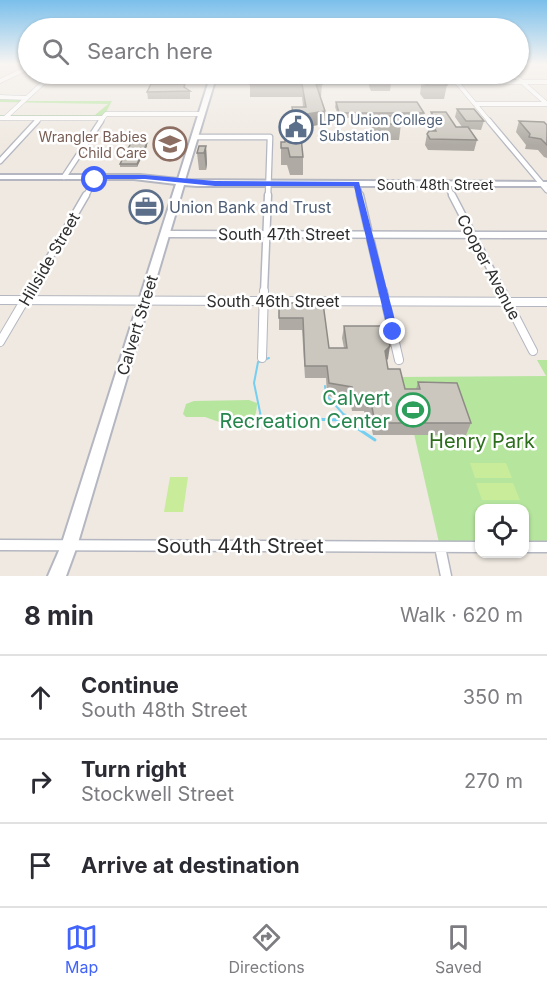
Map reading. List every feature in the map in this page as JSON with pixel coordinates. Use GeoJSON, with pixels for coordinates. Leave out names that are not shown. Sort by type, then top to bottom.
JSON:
{"type":"FeatureCollection","features":[{"type":"Feature","properties":{"kind":"main road","name":"Calvert Street"},"geometry":{"type":"LineString","coordinates":[[57,576],[69,546],[209,91]]}},
{"type":"Feature","properties":{"kind":"main road","name":"South 48th Street"},"geometry":{"type":"LineString","coordinates":[[0,177],[134,177],[215,184],[546,186]]}},
{"type":"Feature","properties":{"kind":"street"},"geometry":{"type":"LineString","coordinates":[[2,118],[35,91]]}},
{"type":"Feature","properties":{"kind":"street"},"geometry":{"type":"LineString","coordinates":[[465,91],[546,186]]}},
{"type":"Feature","properties":{"kind":"street"},"geometry":{"type":"LineString","coordinates":[[533,91],[547,104]]}},
{"type":"Feature","properties":{"kind":"street"},"geometry":{"type":"LineString","coordinates":[[0,98],[27,98]]}},
{"type":"Feature","properties":{"kind":"street"},"geometry":{"type":"LineString","coordinates":[[476,104],[547,104]]}},
{"type":"Feature","properties":{"kind":"street"},"geometry":{"type":"LineString","coordinates":[[2,118],[201,114]]}},
{"type":"Feature","properties":{"kind":"street"},"geometry":{"type":"LineString","coordinates":[[64,177],[105,116]]}},
{"type":"Feature","properties":{"kind":"street"},"geometry":{"type":"LineString","coordinates":[[0,161],[40,118]]}},
{"type":"Feature","properties":{"kind":"street"},"geometry":{"type":"LineString","coordinates":[[194,137],[270,137],[266,301],[262,358]]}},
{"type":"Feature","properties":{"kind":"street","name":"Hillside Street"},"geometry":{"type":"LineString","coordinates":[[0,342],[97,177]]}},
{"type":"Feature","properties":{"kind":"street"},"geometry":{"type":"LineString","coordinates":[[357,184],[399,360]]}},
{"type":"Feature","properties":{"kind":"street","name":"Cooper Avenue"},"geometry":{"type":"LineString","coordinates":[[446,184],[533,351]]}},
{"type":"Feature","properties":{"kind":"street","name":"South 47th Street"},"geometry":{"type":"LineString","coordinates":[[165,234],[547,235]]}},
{"type":"Feature","properties":{"kind":"street","name":"South 46th Street"},"geometry":{"type":"LineString","coordinates":[[0,300],[547,302]]}},
{"type":"Feature","properties":{"kind":"street","name":"South 44th Street"},"geometry":{"type":"LineString","coordinates":[[0,545],[475,547]]}},
{"type":"Feature","properties":{"kind":"street"},"geometry":{"type":"LineString","coordinates":[[440,547],[446,576]]}},
{"type":"Feature","properties":{"kind":"street"},"geometry":{"type":"LineString","coordinates":[[529,548],[547,548]]}},
{"type":"Feature","properties":{"kind":"green space"},"geometry":{"type":"Polygon","coordinates":[[[0,97],[27,98],[24,101],[112,101],[103,118],[0,118],[0,115],[95,115],[108,104],[0,102],[0,97]]]}},
{"type":"Feature","properties":{"kind":"green space","name":"Henry Park"},"geometry":{"type":"Polygon","coordinates":[[[537,360],[547,360],[547,547],[529,547],[529,504],[475,504],[475,547],[440,547],[401,377],[546,376],[537,360]]]}},
{"type":"Feature","properties":{"kind":"green space"},"geometry":{"type":"Polygon","coordinates":[[[249,400],[257,403],[255,415],[250,424],[222,423],[205,417],[186,417],[183,414],[186,404],[194,401],[249,400]]]}},
{"type":"Feature","properties":{"kind":"green space"},"geometry":{"type":"Polygon","coordinates":[[[470,463],[506,463],[512,478],[475,478],[470,463]]]}},
{"type":"Feature","properties":{"kind":"green space"},"geometry":{"type":"Polygon","coordinates":[[[170,477],[188,477],[183,512],[164,512],[170,477]]]}},
{"type":"Feature","properties":{"kind":"green space"},"geometry":{"type":"Polygon","coordinates":[[[476,483],[513,483],[520,500],[482,500],[476,483]]]}},
{"type":"Feature","properties":{"kind":"building"},"geometry":{"type":"Polygon","coordinates":[[[148,91],[190,91],[147,92],[148,91]]]}},
{"type":"Feature","properties":{"kind":"building"},"geometry":{"type":"Polygon","coordinates":[[[303,91],[318,91],[325,111],[307,114],[293,113],[292,107],[306,107],[303,91]]]}},
{"type":"Feature","properties":{"kind":"building"},"geometry":{"type":"Polygon","coordinates":[[[336,102],[417,102],[424,113],[339,113],[336,102]]]}},
{"type":"Feature","properties":{"kind":"building"},"geometry":{"type":"Polygon","coordinates":[[[457,109],[474,109],[484,121],[466,121],[457,109]]]}},
{"type":"Feature","properties":{"kind":"building"},"geometry":{"type":"Polygon","coordinates":[[[431,112],[446,112],[456,127],[468,127],[477,140],[430,139],[427,134],[429,131],[436,131],[434,127],[439,125],[431,112]]]}},
{"type":"Feature","properties":{"kind":"building"},"geometry":{"type":"Polygon","coordinates":[[[373,116],[398,116],[401,124],[376,124],[373,116]]]}},
{"type":"Feature","properties":{"kind":"building"},"geometry":{"type":"Polygon","coordinates":[[[519,121],[544,122],[547,125],[547,145],[541,139],[529,137],[530,134],[519,121]]]}},
{"type":"Feature","properties":{"kind":"building"},"geometry":{"type":"Polygon","coordinates":[[[285,137],[301,137],[303,157],[290,157],[288,148],[281,148],[281,142],[285,142],[285,137]]]}},
{"type":"Feature","properties":{"kind":"building"},"geometry":{"type":"Polygon","coordinates":[[[131,143],[147,143],[137,164],[120,164],[131,143]]]}},
{"type":"Feature","properties":{"kind":"building"},"geometry":{"type":"Polygon","coordinates":[[[199,146],[206,146],[204,153],[197,153],[199,146]]]}},
{"type":"Feature","properties":{"kind":"building"},"geometry":{"type":"Polygon","coordinates":[[[279,303],[323,303],[329,348],[347,348],[344,326],[385,326],[390,346],[385,351],[388,369],[400,369],[405,389],[420,389],[418,382],[457,383],[471,423],[375,423],[372,407],[368,407],[367,399],[354,399],[352,387],[329,383],[327,366],[305,366],[303,318],[279,318],[279,303]]]}},
{"type":"Feature","properties":{"kind":"waterway"},"geometry":{"type":"LineString","coordinates":[[261,417],[254,383],[258,362],[269,358]]}},
{"type":"Feature","properties":{"kind":"waterway"},"geometry":{"type":"LineString","coordinates":[[325,386],[326,395],[346,417]]}},
{"type":"Feature","properties":{"kind":"waterway"},"geometry":{"type":"LineString","coordinates":[[260,415],[261,418],[345,420],[375,440]]}},
{"type":"Feature","properties":{"kind":"waterway"},"geometry":{"type":"LineString","coordinates":[[345,415],[350,421]]}},
{"type":"Feature","properties":{"kind":"place","name":"LPD Union College Substation"},"geometry":{"type":"Point","coordinates":[296,127]}},
{"type":"Feature","properties":{"kind":"place","name":"Wrangler Babies Child Care"},"geometry":{"type":"Point","coordinates":[170,144]}},
{"type":"Feature","properties":{"kind":"place","name":"Union Bank and Trust"},"geometry":{"type":"Point","coordinates":[146,207]}},
{"type":"Feature","properties":{"kind":"place","name":"Calvert Recreation Center"},"geometry":{"type":"Point","coordinates":[413,410]}},
{"type":"Feature","properties":{"kind":"route"},"geometry":{"type":"LineString","coordinates":[[95,180],[97,177],[145,177],[215,184],[357,184],[393,332]]}}]}
